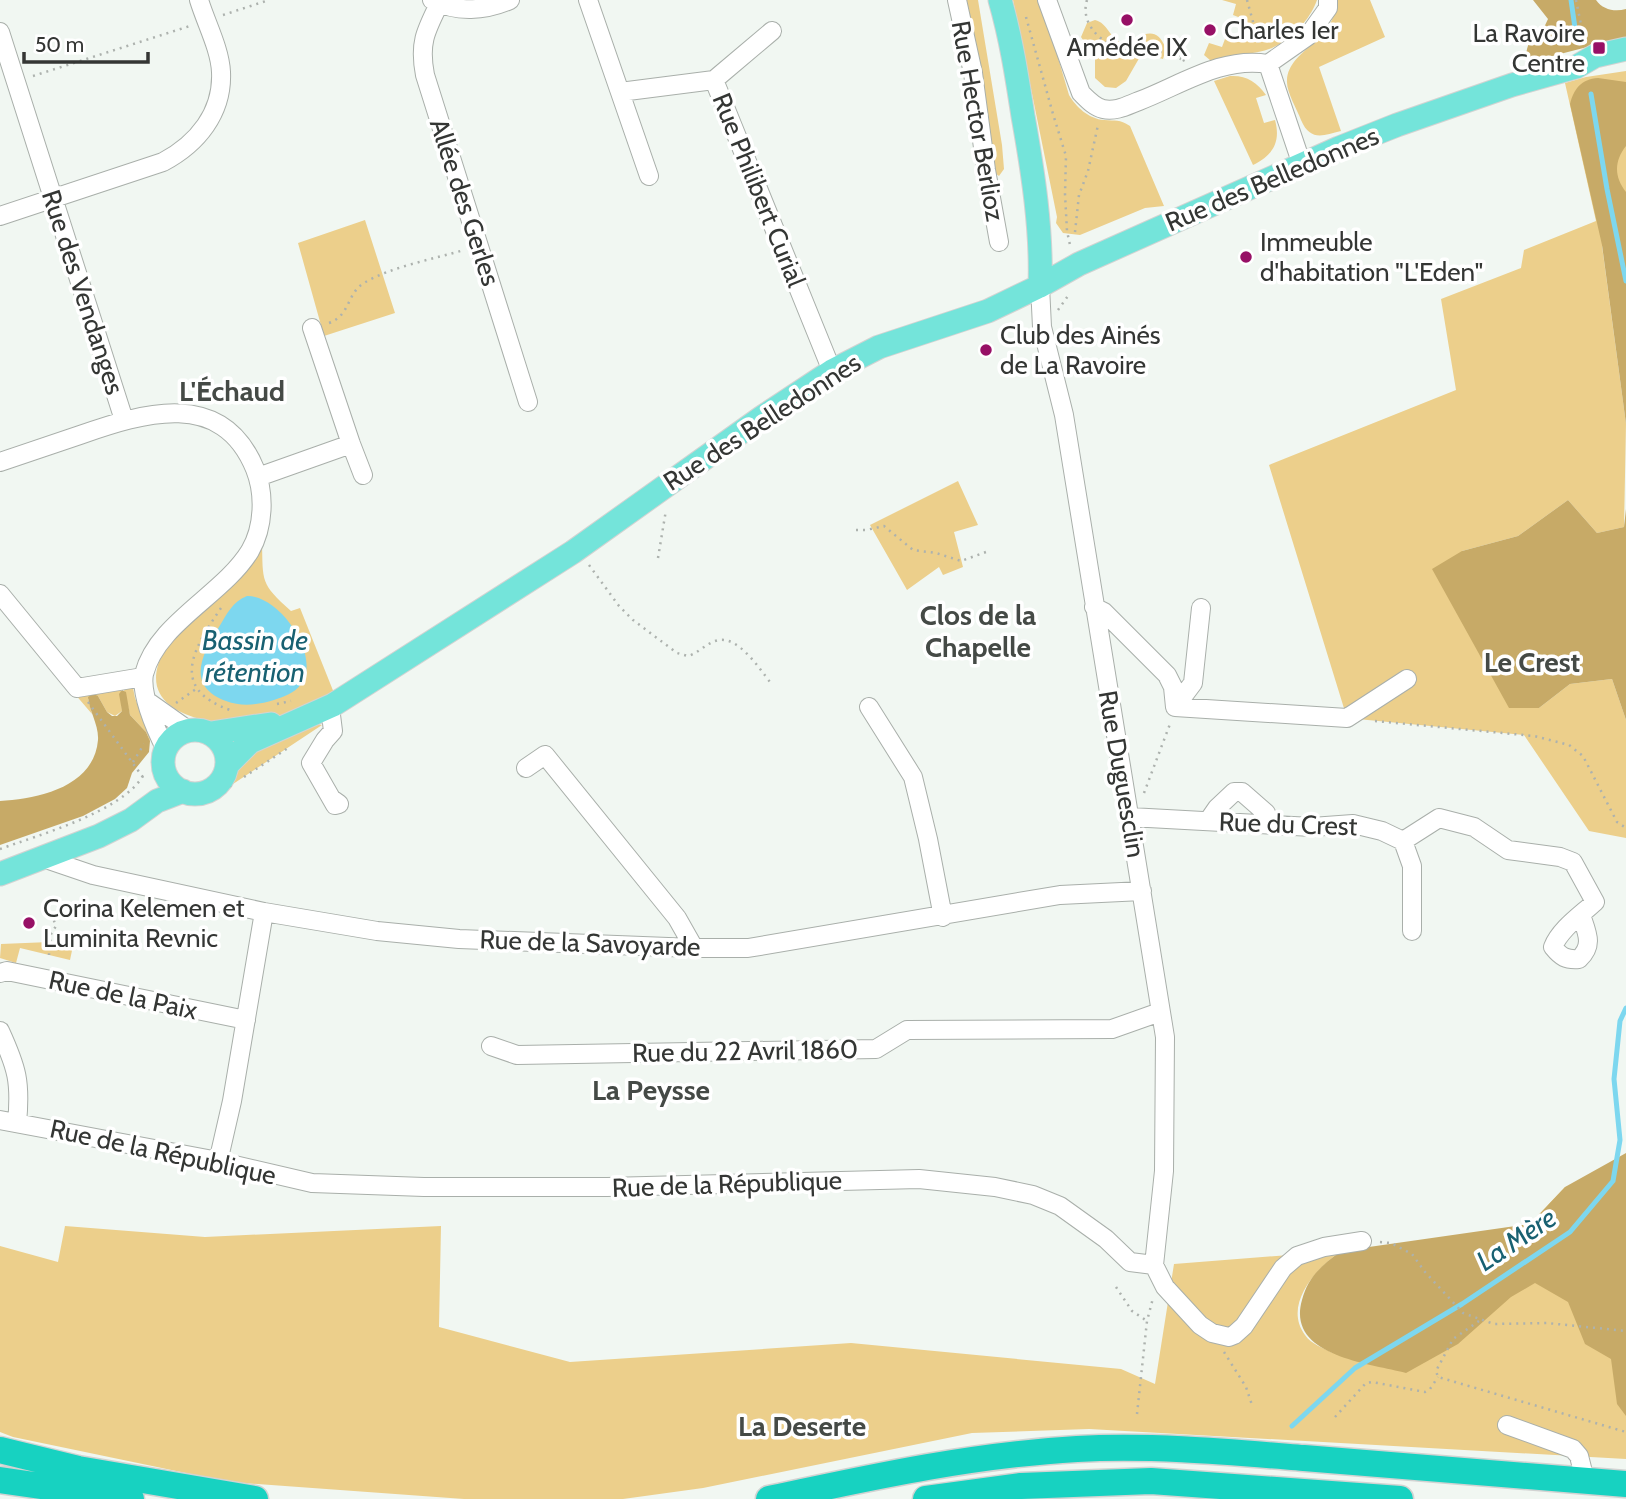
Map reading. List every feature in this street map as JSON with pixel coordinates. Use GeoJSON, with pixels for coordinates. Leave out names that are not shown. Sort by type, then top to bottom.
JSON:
{"type":"FeatureCollection","features":[{"type":"Feature","properties":{"kind":"highway"},"geometry":{"type":"LineString","coordinates":[[769,1499],[956,1461],[1080,1449],[1152,1448],[1222,1452],[1626,1484]]}},
{"type":"Feature","properties":{"kind":"highway"},"geometry":{"type":"LineString","coordinates":[[0,1450],[78,1469],[255,1499]]}},
{"type":"Feature","properties":{"kind":"highway"},"geometry":{"type":"LineString","coordinates":[[0,1480],[131,1499]]}},
{"type":"Feature","properties":{"kind":"highway"},"geometry":{"type":"LineString","coordinates":[[926,1499],[1021,1486],[1151,1481],[1401,1499]]}},
{"type":"Feature","properties":{"kind":"main road"},"geometry":{"type":"LineString","coordinates":[[1000,0],[1032,165],[1040,286]]}},
{"type":"Feature","properties":{"kind":"main road","name":"Rue des Belledonnes"},"geometry":{"type":"LineString","coordinates":[[227,765],[250,742],[331,707],[573,552],[761,418],[832,371],[879,347],[988,311],[1040,286],[1079,276],[1302,165],[1397,125],[1512,85],[1581,57],[1626,49]]}},
{"type":"Feature","properties":{"kind":"main road","name":"Rue des Belledonnes"},"geometry":{"type":"LineString","coordinates":[[1581,57],[1591,70],[1626,62]]}},
{"type":"Feature","properties":{"kind":"main road","name":"Rue des Belledonnes"},"geometry":{"type":"LineString","coordinates":[[211,733],[295,721]]}},
{"type":"Feature","properties":{"kind":"main road"},"geometry":{"type":"LineString","coordinates":[[0,861],[92,826],[147,789],[153,762],[178,734],[188,730],[203,730],[211,733],[224,747],[227,765],[225,775],[212,789],[190,799],[157,801],[131,820],[99,836],[0,874]]}},
{"type":"Feature","properties":{"kind":"main road"},"geometry":{"type":"LineString","coordinates":[[153,762],[190,799]]}},
{"type":"Feature","properties":{"kind":"street"},"geometry":{"type":"LineString","coordinates":[[0,216],[163,163],[184,150],[200,134],[213,116],[221,72],[199,0]]}},
{"type":"Feature","properties":{"kind":"street"},"geometry":{"type":"LineString","coordinates":[[436,2],[463,9],[491,8],[510,0]]}},
{"type":"Feature","properties":{"kind":"street"},"geometry":{"type":"LineString","coordinates":[[588,0],[649,176]]}},
{"type":"Feature","properties":{"kind":"street","name":"Rue Hector Berlioz"},"geometry":{"type":"LineString","coordinates":[[957,0],[973,74],[999,242]]}},
{"type":"Feature","properties":{"kind":"street"},"geometry":{"type":"LineString","coordinates":[[1047,0],[1081,93],[1102,108],[1117,110],[1205,72],[1265,59],[1308,36],[1328,8],[1328,0]]}},
{"type":"Feature","properties":{"kind":"street","name":"Allée des Gerles"},"geometry":{"type":"LineString","coordinates":[[436,2],[424,33],[421,54],[425,75],[528,402]]}},
{"type":"Feature","properties":{"kind":"street","name":"Rue Philibert Curial"},"geometry":{"type":"LineString","coordinates":[[772,30],[714,80],[832,371]]}},
{"type":"Feature","properties":{"kind":"street","name":"Rue des Vendanges"},"geometry":{"type":"LineString","coordinates":[[0,32],[124,420],[167,412],[189,414],[215,423],[235,436],[250,456],[258,477],[262,500],[260,526],[251,549],[236,570],[159,643],[144,677]]}},
{"type":"Feature","properties":{"kind":"street"},"geometry":{"type":"LineString","coordinates":[[1265,59],[1302,165]]}},
{"type":"Feature","properties":{"kind":"street"},"geometry":{"type":"LineString","coordinates":[[620,92],[714,80]]}},
{"type":"Feature","properties":{"kind":"street","name":"Rue Duguesclin"},"geometry":{"type":"LineString","coordinates":[[1040,286],[1042,327],[1063,415],[1165,1038],[1165,1151],[1157,1272]]}},
{"type":"Feature","properties":{"kind":"street"},"geometry":{"type":"LineString","coordinates":[[313,328],[363,475]]}},
{"type":"Feature","properties":{"kind":"street"},"geometry":{"type":"LineString","coordinates":[[0,462],[124,420]]}},
{"type":"Feature","properties":{"kind":"street"},"geometry":{"type":"LineString","coordinates":[[258,477],[351,444]]}},
{"type":"Feature","properties":{"kind":"street"},"geometry":{"type":"LineString","coordinates":[[0,594],[78,688],[144,677],[155,729],[153,762]]}},
{"type":"Feature","properties":{"kind":"street"},"geometry":{"type":"LineString","coordinates":[[1094,607],[1104,612],[1167,675],[1173,687],[1175,707]]}},
{"type":"Feature","properties":{"kind":"street"},"geometry":{"type":"LineString","coordinates":[[1175,707],[1193,683],[1200,608]]}},
{"type":"Feature","properties":{"kind":"street"},"geometry":{"type":"LineString","coordinates":[[1175,707],[1347,718],[1407,679]]}},
{"type":"Feature","properties":{"kind":"street"},"geometry":{"type":"LineString","coordinates":[[147,701],[188,730]]}},
{"type":"Feature","properties":{"kind":"street"},"geometry":{"type":"LineString","coordinates":[[331,707],[333,731],[324,740],[311,763],[332,799]]}},
{"type":"Feature","properties":{"kind":"street"},"geometry":{"type":"LineString","coordinates":[[869,707],[912,777],[928,839],[943,917]]}},
{"type":"Feature","properties":{"kind":"street"},"geometry":{"type":"LineString","coordinates":[[526,768],[545,755],[677,918],[694,948]]}},
{"type":"Feature","properties":{"kind":"street"},"geometry":{"type":"LineString","coordinates":[[1208,821],[1216,808],[1234,792],[1242,792],[1266,813],[1271,825]]}},
{"type":"Feature","properties":{"kind":"street","name":"Rue du Crest"},"geometry":{"type":"LineString","coordinates":[[1130,817],[1312,827],[1353,824],[1382,831],[1403,841]]}},
{"type":"Feature","properties":{"kind":"street"},"geometry":{"type":"LineString","coordinates":[[1412,931],[1412,866],[1403,841],[1439,818],[1474,827],[1508,850],[1560,857],[1573,862],[1595,902],[1581,915]]}},
{"type":"Feature","properties":{"kind":"street","name":"Rue de la Savoyarde"},"geometry":{"type":"LineString","coordinates":[[43,858],[93,875],[264,912],[377,931],[459,939],[694,948],[748,948],[1060,895],[1142,891]]}},
{"type":"Feature","properties":{"kind":"street"},"geometry":{"type":"LineString","coordinates":[[218,1161],[232,1101],[264,912]]}},
{"type":"Feature","properties":{"kind":"street","name":"Rue de la Paix"},"geometry":{"type":"LineString","coordinates":[[0,973],[6,971],[246,1020]]}},
{"type":"Feature","properties":{"kind":"street","name":"Rue du 22 Avril 1860"},"geometry":{"type":"LineString","coordinates":[[491,1046],[517,1055],[876,1049],[907,1030],[1112,1029],[1160,1012]]}},
{"type":"Feature","properties":{"kind":"street"},"geometry":{"type":"LineString","coordinates":[[0,1031],[16,1066],[20,1092],[8,1121]]}},
{"type":"Feature","properties":{"kind":"street","name":"Rue de la République"},"geometry":{"type":"LineString","coordinates":[[8,1121],[218,1161],[312,1183],[424,1187],[607,1187],[919,1179],[995,1187],[1033,1195],[1060,1206],[1106,1239],[1130,1262],[1157,1272]]}},
{"type":"Feature","properties":{"kind":"street"},"geometry":{"type":"LineString","coordinates":[[1157,1272],[1181,1306],[1212,1334],[1229,1337],[1244,1326],[1283,1268],[1297,1256],[1324,1247],[1362,1241]]}},
{"type":"Feature","properties":{"kind":"street"},"geometry":{"type":"LineString","coordinates":[[1507,1425],[1573,1449],[1579,1456],[1585,1480]]}},
{"type":"Feature","properties":{"kind":"path"},"geometry":{"type":"LineString","coordinates":[[15,82],[269,0]]}},
{"type":"Feature","properties":{"kind":"path"},"geometry":{"type":"LineString","coordinates":[[1087,0],[1083,12],[1086,20],[1105,40],[1117,47],[1157,51],[1181,59],[1205,72]]}},
{"type":"Feature","properties":{"kind":"path"},"geometry":{"type":"LineString","coordinates":[[1247,0],[1265,59]]}},
{"type":"Feature","properties":{"kind":"path"},"geometry":{"type":"LineString","coordinates":[[1576,0],[1581,57]]}},
{"type":"Feature","properties":{"kind":"path"},"geometry":{"type":"LineString","coordinates":[[1025,10],[1052,114],[1066,156],[1067,230],[1079,276],[1057,312],[1056,322],[1042,327]]}},
{"type":"Feature","properties":{"kind":"path"},"geometry":{"type":"LineString","coordinates":[[1181,41],[1178,49],[1181,59]]}},
{"type":"Feature","properties":{"kind":"path"},"geometry":{"type":"LineString","coordinates":[[1075,232],[1079,195],[1088,171],[1102,108]]}},
{"type":"Feature","properties":{"kind":"path"},"geometry":{"type":"LineString","coordinates":[[313,328],[337,320],[345,313],[360,284],[463,250]]}},
{"type":"Feature","properties":{"kind":"path"},"geometry":{"type":"LineString","coordinates":[[659,558],[666,510]]}},
{"type":"Feature","properties":{"kind":"path"},"geometry":{"type":"LineString","coordinates":[[856,530],[884,526],[913,550],[936,553],[961,561],[986,552]]}},
{"type":"Feature","properties":{"kind":"path"},"geometry":{"type":"LineString","coordinates":[[573,552],[591,567],[619,606],[677,653],[688,656],[720,640],[729,642],[750,658],[771,682]]}},
{"type":"Feature","properties":{"kind":"path"},"geometry":{"type":"LineString","coordinates":[[222,607],[196,647],[191,670],[197,688],[207,701],[237,712]]}},
{"type":"Feature","properties":{"kind":"path"},"geometry":{"type":"LineString","coordinates":[[78,688],[133,762]]}},
{"type":"Feature","properties":{"kind":"path"},"geometry":{"type":"LineString","coordinates":[[170,706],[197,688]]}},
{"type":"Feature","properties":{"kind":"path"},"geometry":{"type":"LineString","coordinates":[[190,799],[213,797],[295,721],[267,707]]}},
{"type":"Feature","properties":{"kind":"path"},"geometry":{"type":"LineString","coordinates":[[1130,817],[1147,788],[1175,707]]}},
{"type":"Feature","properties":{"kind":"path"},"geometry":{"type":"LineString","coordinates":[[1347,718],[1534,736],[1569,745],[1583,756],[1617,822],[1626,828]]}},
{"type":"Feature","properties":{"kind":"path"},"geometry":{"type":"LineString","coordinates":[[133,762],[153,762]]}},
{"type":"Feature","properties":{"kind":"path"},"geometry":{"type":"LineString","coordinates":[[133,762],[153,762]]}},
{"type":"Feature","properties":{"kind":"path"},"geometry":{"type":"LineString","coordinates":[[0,849],[104,808],[132,789],[153,762]]}},
{"type":"Feature","properties":{"kind":"path"},"geometry":{"type":"LineString","coordinates":[[45,914],[51,913],[56,926],[51,934],[49,955]]}},
{"type":"Feature","properties":{"kind":"path"},"geometry":{"type":"LineString","coordinates":[[1362,1241],[1391,1242],[1412,1254],[1463,1313],[1494,1324],[1547,1323],[1626,1331]]}},
{"type":"Feature","properties":{"kind":"path"},"geometry":{"type":"LineString","coordinates":[[1137,1414],[1147,1321],[1157,1272]]}},
{"type":"Feature","properties":{"kind":"path"},"geometry":{"type":"LineString","coordinates":[[1116,1287],[1132,1311],[1147,1321]]}},
{"type":"Feature","properties":{"kind":"path"},"geometry":{"type":"LineString","coordinates":[[1438,1377],[1436,1371],[1453,1339],[1480,1319]]}},
{"type":"Feature","properties":{"kind":"path"},"geometry":{"type":"LineString","coordinates":[[1212,1334],[1246,1387],[1252,1405]]}},
{"type":"Feature","properties":{"kind":"path"},"geometry":{"type":"LineString","coordinates":[[1335,1417],[1366,1383],[1425,1392],[1438,1377]]}},
{"type":"Feature","properties":{"kind":"path"},"geometry":{"type":"LineString","coordinates":[[1438,1377],[1626,1432]]}},
{"type":"Feature","properties":{"kind":"shaded area"},"geometry":{"type":"Polygon","coordinates":[[[965,0],[978,0],[1002,145],[1004,169],[999,176],[995,173],[977,56],[965,0]]]}},
{"type":"Feature","properties":{"kind":"shaded area"},"geometry":{"type":"Polygon","coordinates":[[[1013,0],[1041,0],[1069,95],[1088,115],[1120,121],[1130,126],[1164,206],[1145,208],[1080,235],[1063,233],[1056,223],[1057,217],[1013,0]]]}},
{"type":"Feature","properties":{"kind":"shaded area"},"geometry":{"type":"Polygon","coordinates":[[[1222,0],[1317,0],[1305,22],[1293,35],[1279,44],[1265,51],[1211,61],[1204,55],[1209,43],[1222,47],[1225,39],[1233,41],[1235,35],[1240,36],[1246,20],[1233,15],[1236,4],[1222,0]]]}},
{"type":"Feature","properties":{"kind":"shaded area"},"geometry":{"type":"Polygon","coordinates":[[[1337,0],[1370,0],[1385,37],[1319,67],[1341,131],[1317,135],[1305,127],[1290,95],[1287,80],[1295,60],[1329,26],[1337,0]]]}},
{"type":"Feature","properties":{"kind":"shaded area"},"geometry":{"type":"Polygon","coordinates":[[[1533,0],[1596,0],[1610,9],[1626,9],[1626,37],[1533,61],[1526,56],[1528,46],[1533,39],[1540,36],[1548,19],[1533,0]]]}},
{"type":"Feature","properties":{"kind":"shaded area"},"geometry":{"type":"Polygon","coordinates":[[[1095,20],[1103,24],[1114,38],[1122,43],[1147,34],[1157,36],[1166,49],[1163,59],[1141,55],[1126,81],[1116,88],[1105,87],[1095,78],[1095,58],[1081,37],[1087,23],[1095,20]]]}},
{"type":"Feature","properties":{"kind":"shaded area"},"geometry":{"type":"Polygon","coordinates":[[[1626,71],[1626,253],[1602,246],[1626,424],[1624,527],[1597,533],[1568,500],[1518,536],[1462,551],[1539,708],[1570,684],[1612,679],[1626,720],[1626,838],[1589,831],[1524,735],[1347,718],[1269,465],[1456,390],[1441,299],[1521,268],[1524,250],[1596,221],[1565,83],[1626,71]]]}},
{"type":"Feature","properties":{"kind":"shaded area"},"geometry":{"type":"Polygon","coordinates":[[[1230,76],[1246,78],[1259,86],[1266,95],[1256,98],[1264,123],[1275,120],[1277,135],[1274,147],[1266,157],[1253,165],[1214,81],[1230,76]]]}},
{"type":"Feature","properties":{"kind":"shaded area"},"geometry":{"type":"Polygon","coordinates":[[[1598,78],[1626,82],[1626,146],[1619,157],[1617,169],[1619,181],[1626,192],[1626,424],[1602,245],[1570,104],[1579,86],[1587,80],[1598,78]]]}},
{"type":"Feature","properties":{"kind":"shaded area"},"geometry":{"type":"Polygon","coordinates":[[[365,220],[395,313],[324,336],[298,243],[365,220]]]}},
{"type":"Feature","properties":{"kind":"shaded area"},"geometry":{"type":"Polygon","coordinates":[[[958,481],[978,525],[954,532],[963,567],[943,575],[939,567],[907,590],[870,525],[958,481]]]}},
{"type":"Feature","properties":{"kind":"shaded area"},"geometry":{"type":"Polygon","coordinates":[[[1568,500],[1597,533],[1624,527],[1626,509],[1626,720],[1612,679],[1570,684],[1539,708],[1509,708],[1432,569],[1462,551],[1518,536],[1568,500]]]}},
{"type":"Feature","properties":{"kind":"shaded area"},"geometry":{"type":"Polygon","coordinates":[[[262,542],[265,581],[291,611],[300,608],[334,693],[305,709],[237,724],[219,725],[179,711],[162,697],[157,688],[158,665],[164,651],[262,542]]]}},
{"type":"Feature","properties":{"kind":"shaded area"},"geometry":{"type":"Polygon","coordinates":[[[132,683],[150,741],[146,732],[130,715],[124,690],[121,690],[122,711],[115,716],[107,712],[98,696],[88,699],[92,714],[74,693],[132,683]]]}},
{"type":"Feature","properties":{"kind":"shaded area"},"geometry":{"type":"Polygon","coordinates":[[[122,690],[126,692],[130,715],[146,732],[150,741],[149,752],[132,773],[127,788],[115,799],[83,816],[0,845],[0,801],[47,793],[75,779],[86,769],[94,756],[98,740],[88,697],[93,694],[98,696],[107,712],[117,716],[122,711],[119,694],[122,690]]]}},
{"type":"Feature","properties":{"kind":"shaded area"},"geometry":{"type":"Polygon","coordinates":[[[315,724],[322,725],[227,788],[244,755],[315,724]]]}},
{"type":"Feature","properties":{"kind":"shaded area"},"geometry":{"type":"Polygon","coordinates":[[[74,941],[70,960],[20,948],[16,963],[0,958],[1,944],[74,941]]]}},
{"type":"Feature","properties":{"kind":"shaded area"},"geometry":{"type":"Polygon","coordinates":[[[1626,1153],[1626,1416],[1617,1404],[1611,1359],[1585,1344],[1568,1302],[1535,1283],[1511,1297],[1458,1344],[1406,1373],[1334,1354],[1306,1334],[1300,1319],[1305,1292],[1317,1272],[1341,1251],[1530,1224],[1565,1187],[1626,1153]]]}},
{"type":"Feature","properties":{"kind":"shaded area"},"geometry":{"type":"Polygon","coordinates":[[[1626,1178],[1626,1459],[1089,1429],[972,1433],[703,1488],[623,1499],[464,1499],[229,1482],[13,1437],[0,1432],[0,1246],[58,1262],[65,1226],[205,1237],[441,1226],[439,1327],[570,1362],[851,1343],[1121,1369],[1155,1384],[1174,1264],[1341,1251],[1313,1276],[1300,1299],[1298,1311],[1299,1323],[1305,1335],[1317,1346],[1333,1353],[1530,1224],[1565,1187],[1626,1178]]]}},
{"type":"Feature","properties":{"kind":"water","name":"Bassin de rétention"},"geometry":{"type":"Polygon","coordinates":[[[247,596],[260,598],[284,616],[302,644],[306,672],[301,684],[289,694],[268,702],[244,705],[213,695],[201,678],[201,668],[207,648],[227,613],[247,596]]]}},
{"type":"Feature","properties":{"kind":"waterway","name":"La Mère"},"geometry":{"type":"LineString","coordinates":[[1571,0],[1577,42]]}},
{"type":"Feature","properties":{"kind":"waterway","name":"La Mère"},"geometry":{"type":"LineString","coordinates":[[1591,94],[1626,281]]}},
{"type":"Feature","properties":{"kind":"waterway","name":"La Mère"},"geometry":{"type":"LineString","coordinates":[[1292,1426],[1355,1368],[1462,1304],[1570,1232],[1613,1181],[1620,1140],[1614,1079],[1620,1021],[1626,1008]]}},
{"type":"Feature","properties":{"kind":"place","name":"Amédée IX"},"geometry":{"type":"Point","coordinates":[1127,20]}},
{"type":"Feature","properties":{"kind":"place","name":"Charles Ier"},"geometry":{"type":"Point","coordinates":[1210,30]}},
{"type":"Feature","properties":{"kind":"place","name":"La Ravoire Centre"},"geometry":{"type":"Point","coordinates":[1599,48]}},
{"type":"Feature","properties":{"kind":"place","name":"Immeuble d'habitation \"L'Eden\""},"geometry":{"type":"Point","coordinates":[1246,257]}},
{"type":"Feature","properties":{"kind":"place","name":"Club des Ainés de La Ravoire"},"geometry":{"type":"Point","coordinates":[986,350]}},
{"type":"Feature","properties":{"kind":"place","name":"Corina Kelemen et Luminita Revnic"},"geometry":{"type":"Point","coordinates":[29,923]}},
{"type":"Feature","properties":{"kind":"district","name":"L'Échaud"},"geometry":{"type":"Point","coordinates":[232,391]}},
{"type":"Feature","properties":{"kind":"district","name":"Clos de la Chapelle"},"geometry":{"type":"Point","coordinates":[978,631]}},
{"type":"Feature","properties":{"kind":"district","name":"Le Crest"},"geometry":{"type":"Point","coordinates":[1532,662]}},
{"type":"Feature","properties":{"kind":"district","name":"La Peysse"},"geometry":{"type":"Point","coordinates":[651,1090]}},
{"type":"Feature","properties":{"kind":"district","name":"La Deserte"},"geometry":{"type":"Point","coordinates":[802,1426]}}]}
